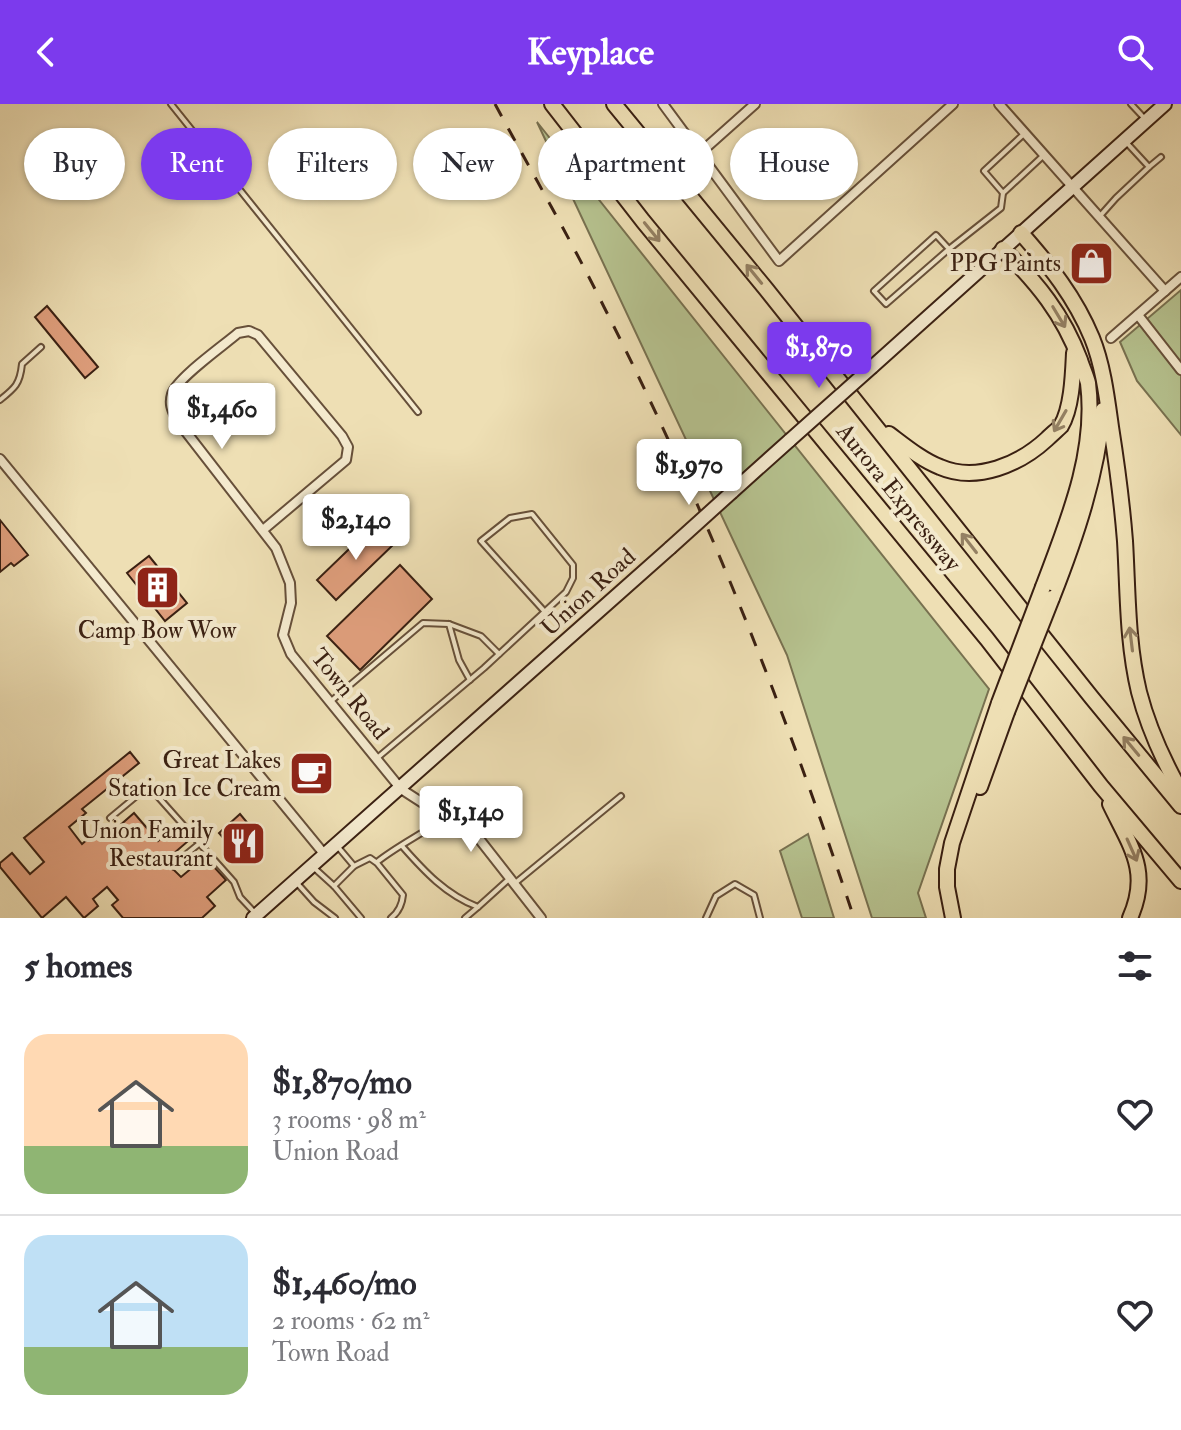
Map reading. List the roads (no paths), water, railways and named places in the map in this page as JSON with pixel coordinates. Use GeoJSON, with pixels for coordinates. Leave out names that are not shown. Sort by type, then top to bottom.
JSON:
{"type":"FeatureCollection","features":[{"type":"Feature","properties":{"kind":"highway","name":"Aurora Expressway"},"geometry":{"type":"LineString","coordinates":[[552,104],[643,221],[987,639],[1101,786],[1181,881]]}},
{"type":"Feature","properties":{"kind":"highway","name":"Aurora Expressway"},"geometry":{"type":"LineString","coordinates":[[614,104],[1181,806]]}},
{"type":"Feature","properties":{"kind":"highway"},"geometry":{"type":"LineString","coordinates":[[1021,233],[1073,298],[1093,341],[1105,390],[1120,481],[1130,638],[1139,690],[1153,737],[1181,792]]}},
{"type":"Feature","properties":{"kind":"highway"},"geometry":{"type":"LineString","coordinates":[[1003,249],[1055,308],[1074,345],[1087,381],[1089,420],[1081,475],[1048,592]]}},
{"type":"Feature","properties":{"kind":"highway"},"geometry":{"type":"LineString","coordinates":[[874,423],[941,468],[964,473],[1016,462],[1039,447],[1060,426],[1067,408],[1074,345]]}},
{"type":"Feature","properties":{"kind":"highway"},"geometry":{"type":"LineString","coordinates":[[953,918],[947,887],[952,843],[1088,495],[1100,444],[1105,390]]}},
{"type":"Feature","properties":{"kind":"highway"},"geometry":{"type":"LineString","coordinates":[[963,918],[956,895],[960,843],[1003,707]]}},
{"type":"Feature","properties":{"kind":"highway"},"geometry":{"type":"LineString","coordinates":[[1101,786],[1137,860],[1140,882],[1137,903],[1130,918]]}},
{"type":"Feature","properties":{"kind":"main road","name":"Union Road"},"geometry":{"type":"LineString","coordinates":[[260,915],[1165,104]]}},
{"type":"Feature","properties":{"kind":"street"},"geometry":{"type":"LineString","coordinates":[[663,104],[681,128]]}},
{"type":"Feature","properties":{"kind":"street"},"geometry":{"type":"LineString","coordinates":[[714,141],[755,104]]}},
{"type":"Feature","properties":{"kind":"street"},"geometry":{"type":"LineString","coordinates":[[714,172],[779,261],[953,104]]}},
{"type":"Feature","properties":{"kind":"street"},"geometry":{"type":"LineString","coordinates":[[999,104],[1165,291]]}},
{"type":"Feature","properties":{"kind":"street"},"geometry":{"type":"LineString","coordinates":[[1111,338],[1181,277]]}},
{"type":"Feature","properties":{"kind":"street"},"geometry":{"type":"LineString","coordinates":[[1138,315],[1181,370]]}},
{"type":"Feature","properties":{"kind":"street","name":"Town Road"},"geometry":{"type":"LineString","coordinates":[[263,530],[346,460],[348,447],[258,335],[249,331],[238,333],[180,382],[172,392],[170,405],[176,419],[276,548],[290,583],[291,603],[283,635],[291,654],[401,789],[480,840],[541,918]]}},
{"type":"Feature","properties":{"kind":"street"},"geometry":{"type":"LineString","coordinates":[[0,459],[3,470],[325,855]]}},
{"type":"Feature","properties":{"kind":"lane"},"geometry":{"type":"LineString","coordinates":[[171,104],[418,412]]}},
{"type":"Feature","properties":{"kind":"lane"},"geometry":{"type":"LineString","coordinates":[[1131,104],[1147,120]]}},
{"type":"Feature","properties":{"kind":"lane"},"geometry":{"type":"LineString","coordinates":[[1003,193],[984,171],[1025,133]]}},
{"type":"Feature","properties":{"kind":"lane"},"geometry":{"type":"LineString","coordinates":[[1124,140],[1149,167]]}},
{"type":"Feature","properties":{"kind":"lane"},"geometry":{"type":"LineString","coordinates":[[949,249],[936,235],[874,291],[886,304],[1001,208],[1003,193],[1044,155]]}},
{"type":"Feature","properties":{"kind":"lane"},"geometry":{"type":"LineString","coordinates":[[1100,216],[1161,157]]}},
{"type":"Feature","properties":{"kind":"lane"},"geometry":{"type":"LineString","coordinates":[[0,400],[15,388],[22,364],[41,347]]}},
{"type":"Feature","properties":{"kind":"lane"},"geometry":{"type":"LineString","coordinates":[[376,759],[470,680],[545,612],[566,592],[573,578],[573,565],[532,514],[510,518],[481,541],[545,612]]}},
{"type":"Feature","properties":{"kind":"lane"},"geometry":{"type":"LineString","coordinates":[[330,702],[423,623],[449,624],[481,636],[499,654]]}},
{"type":"Feature","properties":{"kind":"lane"},"geometry":{"type":"LineString","coordinates":[[449,624],[459,660],[470,680]]}},
{"type":"Feature","properties":{"kind":"lane"},"geometry":{"type":"LineString","coordinates":[[110,818],[145,789],[152,790],[234,882],[240,897],[260,915]]}},
{"type":"Feature","properties":{"kind":"lane"},"geometry":{"type":"LineString","coordinates":[[465,918],[621,796]]}},
{"type":"Feature","properties":{"kind":"lane"},"geometry":{"type":"LineString","coordinates":[[377,863],[445,817]]}},
{"type":"Feature","properties":{"kind":"lane"},"geometry":{"type":"LineString","coordinates":[[173,865],[200,843]]}},
{"type":"Feature","properties":{"kind":"lane"},"geometry":{"type":"LineString","coordinates":[[336,845],[354,866]]}},
{"type":"Feature","properties":{"kind":"lane"},"geometry":{"type":"LineString","coordinates":[[402,846],[429,876],[463,902],[478,907]]}},
{"type":"Feature","properties":{"kind":"lane"},"geometry":{"type":"LineString","coordinates":[[334,886],[354,866],[370,858],[403,895],[402,904],[391,918]]}},
{"type":"Feature","properties":{"kind":"lane"},"geometry":{"type":"LineString","coordinates":[[312,866],[361,918]]}},
{"type":"Feature","properties":{"kind":"lane"},"geometry":{"type":"LineString","coordinates":[[296,881],[314,902],[335,918]]}},
{"type":"Feature","properties":{"kind":"lane"},"geometry":{"type":"LineString","coordinates":[[706,918],[716,896],[735,884],[754,895],[760,918]]}},
{"type":"Feature","properties":{"kind":"railway"},"geometry":{"type":"LineString","coordinates":[[495,104],[591,281],[676,456],[771,685],[854,918]]}},
{"type":"Feature","properties":{"kind":"place","name":"PPG Paints"},"geometry":{"type":"Point","coordinates":[1092,263]}},
{"type":"Feature","properties":{"kind":"place","name":"Camp Bow Wow"},"geometry":{"type":"Point","coordinates":[157,588]}},
{"type":"Feature","properties":{"kind":"place","name":"Great Lakes Station Ice Cream"},"geometry":{"type":"Point","coordinates":[312,774]}},
{"type":"Feature","properties":{"kind":"place","name":"Union Family Restaurant"},"geometry":{"type":"Point","coordinates":[244,844]}}]}
